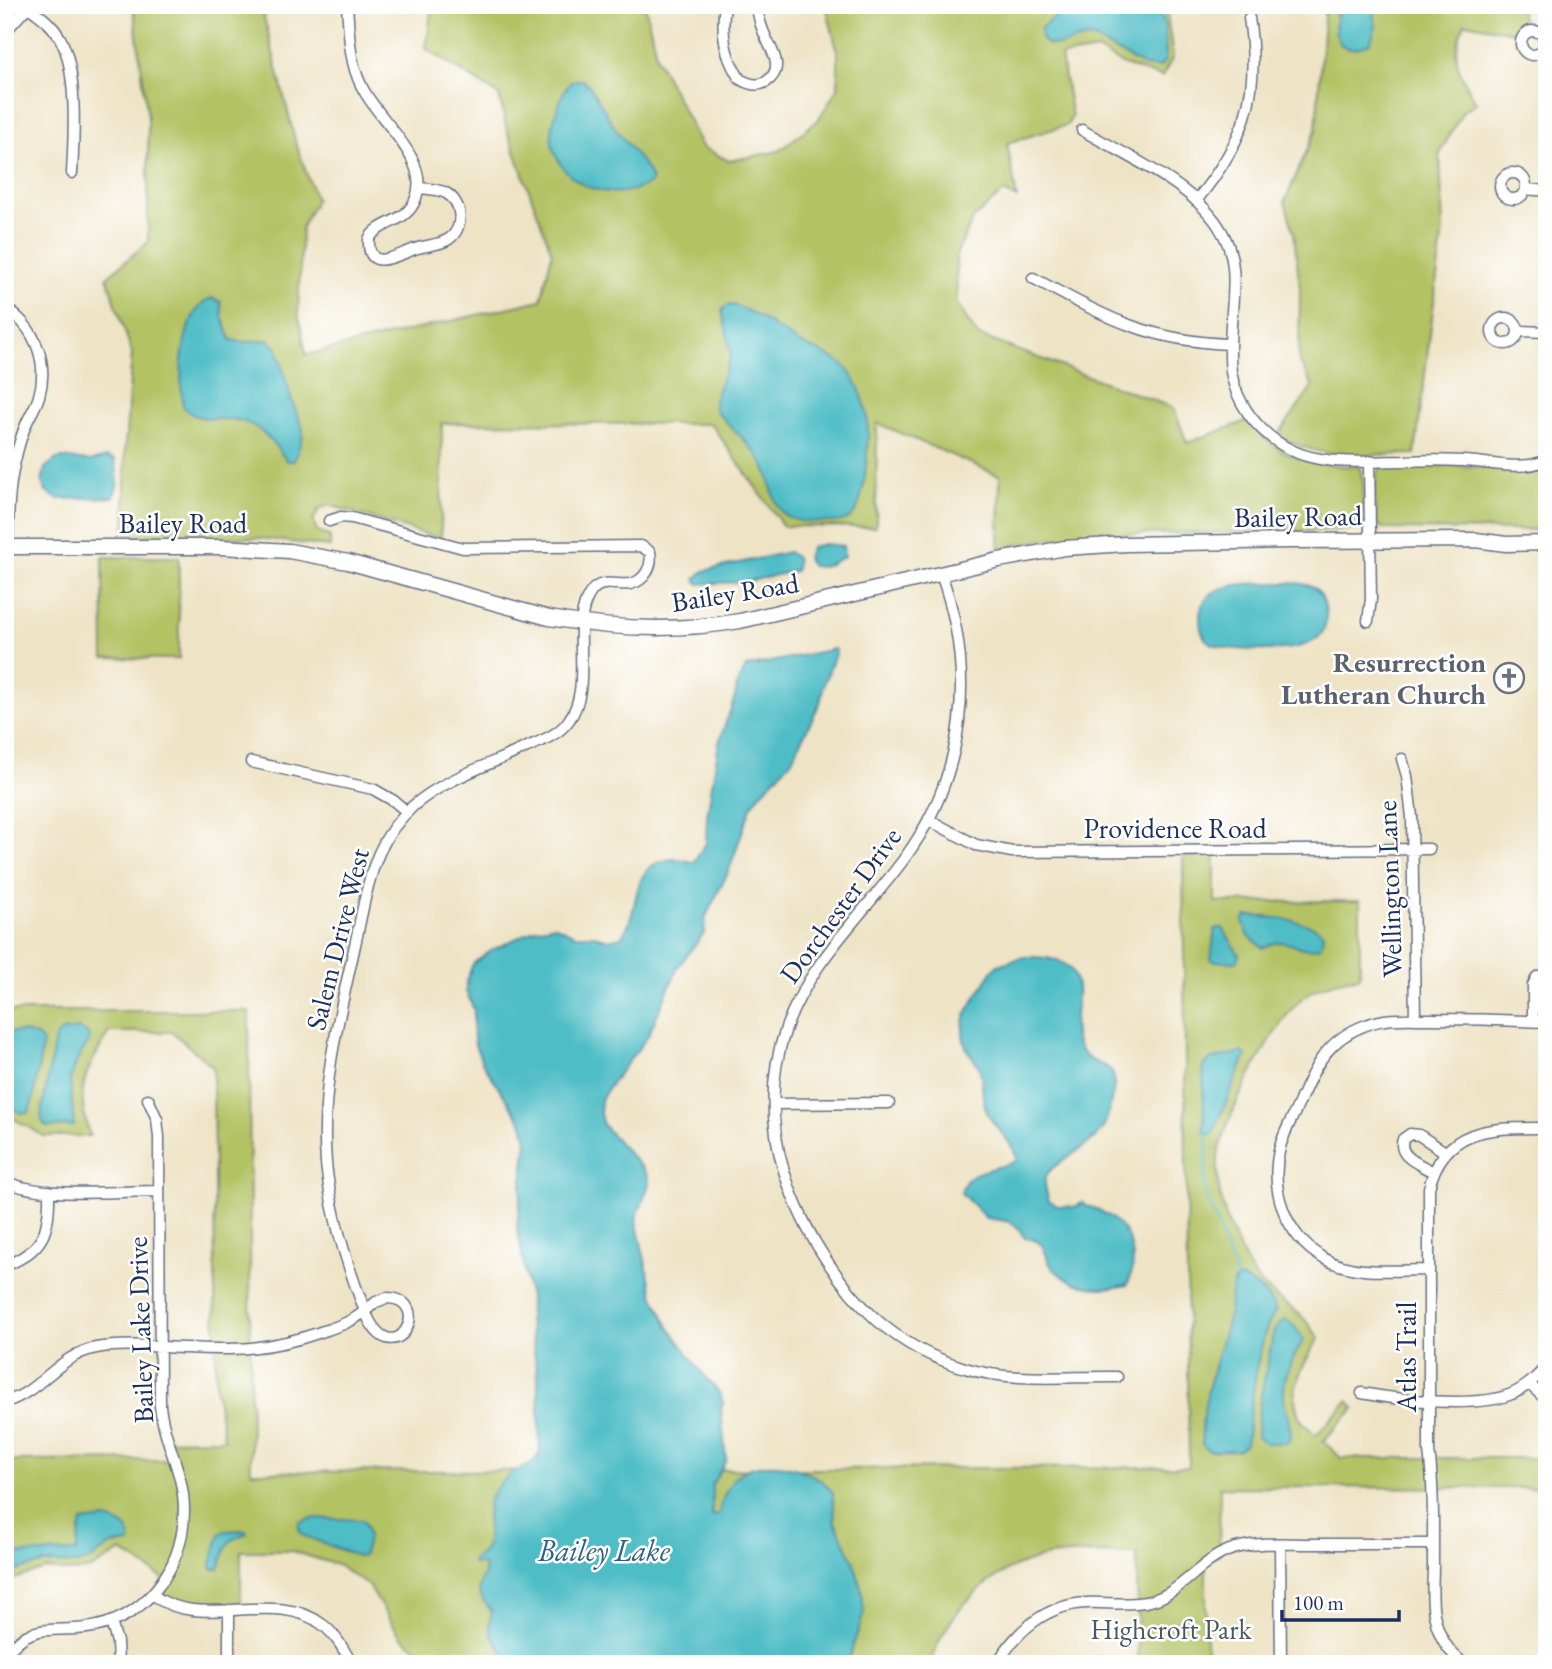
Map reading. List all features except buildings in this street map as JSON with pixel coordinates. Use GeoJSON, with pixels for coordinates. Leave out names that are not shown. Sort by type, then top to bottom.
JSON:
{"type":"FeatureCollection","features":[{"type":"Feature","properties":{"kind":"main road","name":"Bailey Road"},"geometry":{"type":"LineString","coordinates":[[1476,540],[1506,534],[1547,534]]}},
{"type":"Feature","properties":{"kind":"main road","name":"Bailey Road"},"geometry":{"type":"LineString","coordinates":[[7,547],[235,547],[289,551],[348,562],[531,614],[582,623],[650,628],[719,624],[778,613],[1017,556],[1084,546],[1370,540],[1547,543]]}},
{"type":"Feature","properties":{"kind":"street"},"geometry":{"type":"LineString","coordinates":[[347,5],[352,55],[360,85],[412,159],[419,175],[419,188],[407,214],[372,234],[369,239],[370,251],[377,259],[387,260],[416,248],[441,243],[454,235],[460,213],[453,199],[442,191],[419,188]]}},
{"type":"Feature","properties":{"kind":"street"},"geometry":{"type":"LineString","coordinates":[[725,5],[722,25],[726,50],[740,79],[754,85],[770,79],[777,64],[764,34],[757,5]]}},
{"type":"Feature","properties":{"kind":"street"},"geometry":{"type":"LineString","coordinates":[[5,32],[29,6],[50,24],[61,40],[66,54],[73,119],[72,173]]}},
{"type":"Feature","properties":{"kind":"street"},"geometry":{"type":"LineString","coordinates":[[1196,201],[1230,156],[1244,122],[1252,83],[1253,44],[1249,18]]}},
{"type":"Feature","properties":{"kind":"street"},"geometry":{"type":"LineString","coordinates":[[1082,130],[1154,172],[1196,201],[1217,223],[1231,253],[1234,274],[1231,370],[1238,394],[1248,413],[1264,432],[1287,447],[1318,459],[1446,460],[1520,466],[1547,460]]}},
{"type":"Feature","properties":{"kind":"street"},"geometry":{"type":"LineString","coordinates":[[1525,190],[1547,191]]}},
{"type":"Feature","properties":{"kind":"street"},"geometry":{"type":"LineString","coordinates":[[1033,278],[1101,314],[1139,330],[1186,341],[1230,344]]}},
{"type":"Feature","properties":{"kind":"street"},"geometry":{"type":"LineString","coordinates":[[5,308],[20,320],[35,340],[43,374],[39,399],[22,435],[14,464],[9,498],[7,547]]}},
{"type":"Feature","properties":{"kind":"street"},"geometry":{"type":"LineString","coordinates":[[1519,331],[1547,332]]}},
{"type":"Feature","properties":{"kind":"street"},"geometry":{"type":"LineString","coordinates":[[1368,621],[1369,461]]}},
{"type":"Feature","properties":{"kind":"street","name":"Bailey Road"},"geometry":{"type":"LineString","coordinates":[[329,521],[343,517],[352,518],[458,547],[639,546],[647,549],[651,556]]}},
{"type":"Feature","properties":{"kind":"street","name":"Salem Drive West"},"geometry":{"type":"LineString","coordinates":[[365,1311],[381,1300],[394,1298],[408,1308],[410,1321],[400,1336],[387,1338],[376,1332],[365,1311],[345,1256],[333,1211],[325,1145],[327,1081],[373,869],[384,843],[407,812],[430,794],[547,738],[564,727],[576,707],[580,692],[585,604],[594,588],[606,583],[630,584],[638,581],[649,570],[651,556]]}},
{"type":"Feature","properties":{"kind":"street","name":"Dorchester Drive"},"geometry":{"type":"LineString","coordinates":[[941,574],[957,632],[962,673],[960,722],[952,762],[929,820],[904,859],[828,952],[799,997],[778,1059],[774,1124],[779,1159],[800,1215],[845,1289],[895,1336],[939,1360],[995,1375],[1117,1377]]}},
{"type":"Feature","properties":{"kind":"street","name":"Wellington Lane"},"geometry":{"type":"LineString","coordinates":[[1402,759],[1411,800],[1415,1019]]}},
{"type":"Feature","properties":{"kind":"street"},"geometry":{"type":"LineString","coordinates":[[251,762],[363,786],[384,794],[407,812]]}},
{"type":"Feature","properties":{"kind":"street","name":"Providence Road"},"geometry":{"type":"LineString","coordinates":[[929,820],[976,845],[1013,852],[1429,849]]}},
{"type":"Feature","properties":{"kind":"street"},"geometry":{"type":"LineString","coordinates":[[1533,1021],[1533,985],[1537,977],[1547,975]]}},
{"type":"Feature","properties":{"kind":"street"},"geometry":{"type":"LineString","coordinates":[[1428,1270],[1365,1271],[1344,1266],[1324,1259],[1305,1244],[1290,1224],[1280,1203],[1277,1160],[1281,1143],[1314,1068],[1335,1042],[1365,1025],[1385,1020],[1547,1022]]}},
{"type":"Feature","properties":{"kind":"street","name":"Bailey Lake Drive"},"geometry":{"type":"LineString","coordinates":[[5,1656],[19,1641],[41,1630],[82,1629],[111,1622],[133,1611],[152,1595],[172,1566],[180,1538],[184,1511],[180,1471],[161,1414],[158,1130],[148,1099]]}},
{"type":"Feature","properties":{"kind":"street"},"geometry":{"type":"LineString","coordinates":[[774,1104],[889,1103]]}},
{"type":"Feature","properties":{"kind":"street","name":"Atlas Trail"},"geometry":{"type":"LineString","coordinates":[[1465,1664],[1445,1643],[1435,1617],[1429,1401],[1428,1194],[1433,1172],[1446,1152],[1460,1140],[1479,1131],[1498,1128],[1547,1128]]}},
{"type":"Feature","properties":{"kind":"street"},"geometry":{"type":"LineString","coordinates":[[1433,1172],[1403,1154],[1403,1139],[1410,1134],[1419,1135],[1446,1152]]}},
{"type":"Feature","properties":{"kind":"street"},"geometry":{"type":"LineString","coordinates":[[5,1181],[25,1188],[49,1191],[159,1191]]}},
{"type":"Feature","properties":{"kind":"street"},"geometry":{"type":"LineString","coordinates":[[5,1266],[30,1252],[43,1238],[48,1222],[49,1191]]}},
{"type":"Feature","properties":{"kind":"street"},"geometry":{"type":"LineString","coordinates":[[5,1402],[30,1391],[58,1366],[82,1352],[108,1347],[215,1349],[279,1345],[348,1323],[365,1311]]}},
{"type":"Feature","properties":{"kind":"street"},"geometry":{"type":"LineString","coordinates":[[1362,1393],[1429,1401],[1498,1398],[1529,1384],[1546,1367]]}},
{"type":"Feature","properties":{"kind":"street"},"geometry":{"type":"LineString","coordinates":[[1529,1384],[1547,1401]]}},
{"type":"Feature","properties":{"kind":"street"},"geometry":{"type":"LineString","coordinates":[[1280,1544],[1281,1664]]}},
{"type":"Feature","properties":{"kind":"street"},"geometry":{"type":"LineString","coordinates":[[997,1664],[1017,1634],[1048,1613],[1083,1603],[1135,1603],[1154,1600],[1176,1588],[1206,1562],[1246,1546],[1433,1544]]}},
{"type":"Feature","properties":{"kind":"street"},"geometry":{"type":"LineString","coordinates":[[152,1595],[181,1609],[279,1610],[303,1614],[331,1633],[352,1664]]}},
{"type":"Feature","properties":{"kind":"street"},"geometry":{"type":"LineString","coordinates":[[229,1610],[229,1664]]}},
{"type":"Feature","properties":{"kind":"street"},"geometry":{"type":"LineString","coordinates":[[111,1622],[118,1664]]}},
{"type":"Feature","properties":{"kind":"green space"},"geometry":{"type":"Polygon","coordinates":[[[133,5],[261,5],[296,144],[316,200],[302,226],[298,312],[306,355],[541,300],[552,253],[507,130],[499,95],[426,49],[432,5],[645,5],[657,59],[702,147],[729,161],[779,151],[818,120],[838,88],[838,54],[826,5],[1166,5],[1173,57],[1162,77],[1124,65],[1097,50],[1061,56],[1072,117],[1067,125],[1007,143],[1017,198],[1003,192],[973,219],[956,255],[957,304],[977,335],[1174,408],[1187,443],[1247,421],[1271,444],[1296,457],[1310,462],[1358,466],[1363,486],[1360,528],[1091,535],[1047,539],[999,549],[1000,476],[877,423],[876,527],[783,526],[711,424],[442,423],[441,539],[329,505],[319,509],[313,521],[317,531],[330,537],[330,547],[259,538],[125,536],[125,448],[132,353],[107,277],[148,242],[148,118],[133,5]]]}},
{"type":"Feature","properties":{"kind":"green space"},"geometry":{"type":"Polygon","coordinates":[[[1325,5],[1519,5],[1524,27],[1518,33],[1465,23],[1457,46],[1461,73],[1476,103],[1463,111],[1440,153],[1443,229],[1415,454],[1327,453],[1294,444],[1278,435],[1313,386],[1299,361],[1300,289],[1294,233],[1285,201],[1316,130],[1325,5]]]}},
{"type":"Feature","properties":{"kind":"green space"},"geometry":{"type":"Polygon","coordinates":[[[1452,465],[1519,471],[1547,465],[1547,530],[1385,529],[1379,525],[1375,493],[1380,467],[1452,465]]]}},
{"type":"Feature","properties":{"kind":"green space"},"geometry":{"type":"Polygon","coordinates":[[[103,557],[179,557],[179,659],[104,658],[103,557]]]}},
{"type":"Feature","properties":{"kind":"green space","name":"Highcroft Park"},"geometry":{"type":"Polygon","coordinates":[[[1215,855],[1215,902],[1360,901],[1360,977],[1318,988],[1293,1007],[1266,1047],[1239,1098],[1228,1122],[1218,1159],[1219,1189],[1224,1209],[1247,1264],[1261,1284],[1301,1315],[1319,1338],[1303,1366],[1296,1386],[1296,1407],[1300,1418],[1316,1435],[1348,1401],[1355,1408],[1323,1441],[1341,1458],[1547,1458],[1547,1488],[1220,1487],[1219,1555],[1206,1562],[1206,1664],[1138,1664],[1137,1554],[1056,1555],[1005,1571],[988,1582],[959,1610],[947,1627],[930,1664],[433,1664],[428,1656],[401,1637],[368,1585],[337,1565],[292,1551],[241,1551],[241,1610],[185,1609],[153,1595],[164,1579],[121,1551],[91,1569],[73,1572],[46,1569],[5,1582],[5,1461],[176,1460],[168,1440],[224,1439],[216,1390],[213,1067],[172,1032],[109,1032],[88,1070],[85,1081],[83,1105],[90,1136],[44,1136],[5,1114],[5,1011],[249,1011],[251,1472],[1189,1467],[1183,856],[1215,855]]]}},
{"type":"Feature","properties":{"kind":"water"},"geometry":{"type":"Polygon","coordinates":[[[1070,5],[1158,5],[1165,25],[1166,59],[1160,67],[1144,66],[1092,38],[1057,45],[1045,43],[1041,38],[1041,28],[1070,5]]]}},
{"type":"Feature","properties":{"kind":"water"},"geometry":{"type":"Polygon","coordinates":[[[1339,5],[1371,5],[1376,26],[1370,43],[1349,48],[1338,40],[1336,25],[1339,5]]]}},
{"type":"Feature","properties":{"kind":"water"},"geometry":{"type":"Polygon","coordinates":[[[574,80],[582,80],[589,85],[615,128],[647,169],[652,180],[650,183],[636,189],[606,192],[577,181],[557,159],[552,144],[554,121],[562,95],[574,80]]]}},
{"type":"Feature","properties":{"kind":"water"},"geometry":{"type":"Polygon","coordinates":[[[212,298],[221,302],[222,316],[231,340],[269,340],[277,348],[292,402],[303,429],[294,461],[287,461],[267,437],[249,423],[194,415],[183,406],[182,362],[188,329],[194,315],[212,298]]]}},
{"type":"Feature","properties":{"kind":"water"},"geometry":{"type":"Polygon","coordinates":[[[733,305],[837,361],[848,370],[858,385],[867,414],[867,452],[860,499],[856,510],[848,519],[831,522],[803,521],[791,519],[783,513],[776,502],[761,461],[715,409],[714,401],[731,354],[722,310],[733,305]]]}},
{"type":"Feature","properties":{"kind":"water"},"geometry":{"type":"Polygon","coordinates":[[[107,457],[115,460],[118,482],[114,497],[58,499],[46,492],[42,482],[45,468],[61,458],[91,461],[107,457]]]}},
{"type":"Feature","properties":{"kind":"water"},"geometry":{"type":"Polygon","coordinates":[[[824,544],[843,546],[844,557],[823,567],[812,566],[808,559],[809,552],[812,547],[824,544]]]}},
{"type":"Feature","properties":{"kind":"water"},"geometry":{"type":"Polygon","coordinates":[[[788,552],[796,557],[795,571],[745,582],[699,584],[695,579],[704,571],[788,552]]]}},
{"type":"Feature","properties":{"kind":"water"},"geometry":{"type":"Polygon","coordinates":[[[1294,583],[1315,589],[1323,600],[1326,621],[1322,633],[1314,640],[1293,648],[1256,650],[1216,645],[1204,637],[1200,618],[1202,605],[1208,596],[1218,590],[1241,584],[1294,583]]]}},
{"type":"Feature","properties":{"kind":"water","name":"Bailey Lake"},"geometry":{"type":"Polygon","coordinates":[[[834,649],[836,651],[820,703],[791,761],[751,807],[729,870],[706,916],[704,933],[678,967],[648,1036],[601,1100],[600,1114],[603,1125],[649,1179],[636,1220],[653,1295],[669,1327],[720,1394],[723,1403],[721,1409],[726,1460],[712,1485],[712,1516],[718,1515],[726,1491],[733,1480],[753,1467],[791,1467],[815,1477],[833,1493],[835,1522],[854,1562],[864,1613],[847,1664],[510,1664],[491,1634],[489,1625],[492,1612],[479,1592],[484,1568],[482,1564],[472,1564],[473,1559],[485,1549],[487,1542],[491,1496],[508,1476],[532,1463],[540,1452],[538,1377],[529,1320],[530,1299],[517,1227],[527,1140],[523,1124],[483,1064],[475,1045],[474,1010],[466,991],[467,979],[473,964],[490,951],[536,929],[554,925],[575,935],[595,935],[608,940],[621,937],[628,926],[638,888],[650,867],[661,861],[678,859],[694,862],[706,843],[707,816],[719,742],[737,684],[746,667],[834,649]]]}},
{"type":"Feature","properties":{"kind":"water"},"geometry":{"type":"Polygon","coordinates":[[[1246,916],[1275,918],[1308,925],[1323,933],[1321,946],[1305,949],[1280,942],[1263,948],[1248,935],[1243,921],[1246,916]]]}},
{"type":"Feature","properties":{"kind":"water"},"geometry":{"type":"Polygon","coordinates":[[[1223,928],[1239,955],[1237,962],[1211,959],[1215,929],[1223,928]]]}},
{"type":"Feature","properties":{"kind":"water"},"geometry":{"type":"Polygon","coordinates":[[[1024,957],[1055,960],[1070,969],[1077,986],[1074,1024],[1076,1040],[1088,1058],[1109,1069],[1114,1085],[1108,1114],[1098,1134],[1048,1173],[1045,1182],[1048,1200],[1058,1206],[1076,1207],[1083,1202],[1119,1225],[1131,1247],[1133,1259],[1127,1285],[1097,1288],[1069,1280],[1053,1268],[1039,1242],[1025,1238],[1008,1222],[986,1218],[961,1193],[969,1178],[1017,1160],[1012,1147],[991,1120],[986,1108],[979,1067],[967,1049],[963,1027],[969,1008],[992,971],[998,965],[1024,957]]]}},
{"type":"Feature","properties":{"kind":"water"},"geometry":{"type":"Polygon","coordinates":[[[79,1029],[88,1034],[90,1041],[79,1056],[70,1080],[74,1126],[47,1127],[41,1115],[55,1038],[62,1031],[79,1029]]]}},
{"type":"Feature","properties":{"kind":"water"},"geometry":{"type":"Polygon","coordinates":[[[5,1032],[36,1035],[43,1042],[29,1113],[21,1113],[5,1105],[5,1032]]]}},
{"type":"Feature","properties":{"kind":"water"},"geometry":{"type":"Polygon","coordinates":[[[1242,1052],[1246,1055],[1213,1133],[1208,1135],[1204,1131],[1203,1066],[1209,1060],[1242,1052]]]}},
{"type":"Feature","properties":{"kind":"water"},"geometry":{"type":"Polygon","coordinates":[[[1239,1278],[1261,1290],[1276,1310],[1266,1329],[1257,1365],[1246,1444],[1238,1450],[1209,1451],[1202,1445],[1203,1416],[1228,1318],[1232,1290],[1239,1278]]]}},
{"type":"Feature","properties":{"kind":"water"},"geometry":{"type":"Polygon","coordinates":[[[1285,1319],[1304,1339],[1291,1362],[1284,1386],[1291,1438],[1287,1443],[1266,1443],[1257,1437],[1259,1406],[1274,1330],[1285,1319]]]}},
{"type":"Feature","properties":{"kind":"water"},"geometry":{"type":"Polygon","coordinates":[[[312,1518],[362,1520],[368,1537],[363,1556],[359,1557],[302,1535],[298,1526],[300,1522],[312,1518]]]}},
{"type":"Feature","properties":{"kind":"water"},"geometry":{"type":"Polygon","coordinates":[[[106,1519],[124,1526],[129,1533],[130,1543],[111,1545],[90,1560],[76,1564],[45,1563],[5,1574],[5,1554],[76,1552],[82,1522],[106,1519]]]}},
{"type":"Feature","properties":{"kind":"water"},"geometry":{"type":"Polygon","coordinates":[[[242,1530],[247,1533],[230,1542],[219,1568],[212,1569],[220,1534],[242,1530]]]}},
{"type":"Feature","properties":{"kind":"waterway"},"geometry":{"type":"LineString","coordinates":[[1208,1135],[1204,1188],[1237,1279]]}},
{"type":"Feature","properties":{"kind":"place","name":"Resurrection Lutheran Church"},"geometry":{"type":"Point","coordinates":[1509,678]}}]}
